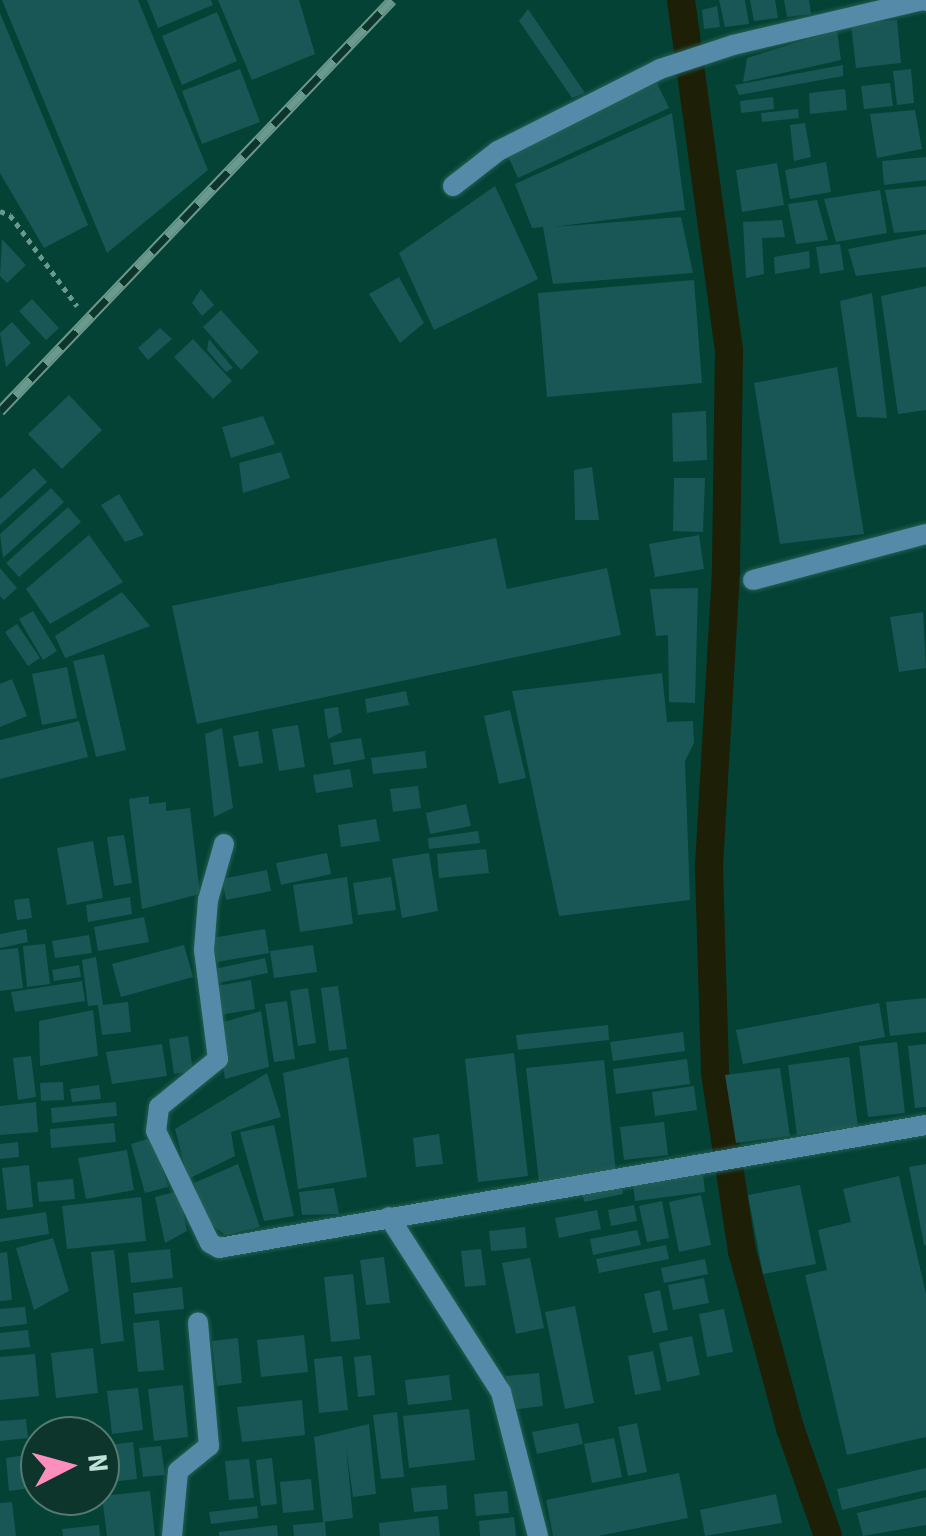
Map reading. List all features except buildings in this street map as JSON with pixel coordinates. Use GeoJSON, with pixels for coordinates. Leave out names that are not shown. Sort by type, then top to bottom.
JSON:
{"type":"FeatureCollection","features":[{"type":"Feature","properties":{"kind":"street"},"geometry":{"type":"LineString","coordinates":[[453,186],[498,151],[660,69],[733,44],[925,0]]}},
{"type":"Feature","properties":{"kind":"street"},"geometry":{"type":"LineString","coordinates":[[754,580],[926,534]]}},
{"type":"Feature","properties":{"kind":"street"},"geometry":{"type":"LineString","coordinates":[[224,844],[208,900],[204,950],[218,1059],[159,1108],[156,1130],[210,1243],[218,1248],[926,1125]]}},
{"type":"Feature","properties":{"kind":"street"},"geometry":{"type":"LineString","coordinates":[[390,1217],[501,1392],[538,1536]]}},
{"type":"Feature","properties":{"kind":"street"},"geometry":{"type":"LineString","coordinates":[[172,1536],[178,1471],[210,1446],[198,1322]]}},
{"type":"Feature","properties":{"kind":"path"},"geometry":{"type":"LineString","coordinates":[[0,212],[10,216],[77,306]]}},
{"type":"Feature","properties":{"kind":"waterway"},"geometry":{"type":"LineString","coordinates":[[681,0],[729,351],[726,571],[709,869],[715,1073],[742,1251],[790,1428],[828,1536]]}},
{"type":"Feature","properties":{"kind":"railway"},"geometry":{"type":"LineString","coordinates":[[0,411],[392,0]]}}]}
